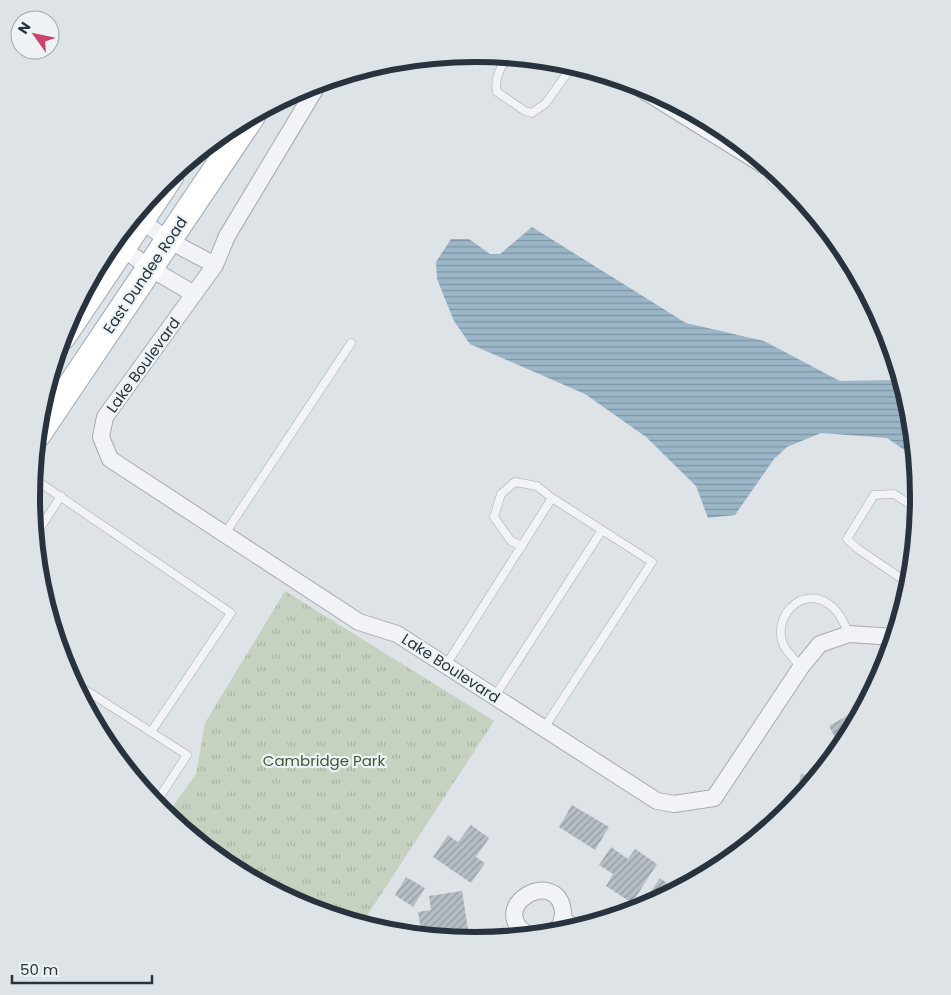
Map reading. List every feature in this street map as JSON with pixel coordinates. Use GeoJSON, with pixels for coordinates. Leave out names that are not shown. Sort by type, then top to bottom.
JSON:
{"type":"FeatureCollection","features":[{"type":"Feature","properties":{"kind":"main road","name":"East Dundee Road"},"geometry":{"type":"LineString","coordinates":[[47,421],[243,129]]}},
{"type":"Feature","properties":{"kind":"street","name":"Lake Boulevard"},"geometry":{"type":"LineString","coordinates":[[313,94],[227,236],[215,265],[105,417],[102,437],[110,459],[359,622],[397,634],[657,801],[674,804],[714,798],[801,667],[820,644],[849,634],[888,637]]}},
{"type":"Feature","properties":{"kind":"street"},"geometry":{"type":"LineString","coordinates":[[685,116],[722,139]]}},
{"type":"Feature","properties":{"kind":"street"},"geometry":{"type":"LineString","coordinates":[[140,220],[168,240],[215,265]]}},
{"type":"Feature","properties":{"kind":"street"},"geometry":{"type":"LineString","coordinates":[[120,246],[150,268],[194,294]]}},
{"type":"Feature","properties":{"kind":"street"},"geometry":{"type":"LineString","coordinates":[[522,930],[515,917],[518,903],[529,892],[544,891],[557,898],[561,904],[562,919],[560,925]]}},
{"type":"Feature","properties":{"kind":"street"},"geometry":{"type":"LineString","coordinates":[[562,919],[568,923]]}},
{"type":"Feature","properties":{"kind":"lane"},"geometry":{"type":"LineString","coordinates":[[504,63],[497,75],[495,84],[497,92],[525,112],[532,113],[546,103],[568,72]]}},
{"type":"Feature","properties":{"kind":"lane"},"geometry":{"type":"LineString","coordinates":[[770,177],[780,187]]}},
{"type":"Feature","properties":{"kind":"lane"},"geometry":{"type":"LineString","coordinates":[[224,535],[351,342]]}},
{"type":"Feature","properties":{"kind":"lane"},"geometry":{"type":"LineString","coordinates":[[522,546],[511,541],[494,517],[501,494],[516,482],[537,486],[552,498],[652,562],[544,728]]}},
{"type":"Feature","properties":{"kind":"lane"},"geometry":{"type":"LineString","coordinates":[[41,483],[231,613],[151,732]]}},
{"type":"Feature","properties":{"kind":"lane"},"geometry":{"type":"LineString","coordinates":[[903,580],[858,549],[847,539],[874,495],[894,494],[911,505]]}},
{"type":"Feature","properties":{"kind":"lane"},"geometry":{"type":"LineString","coordinates":[[41,527],[61,496]]}},
{"type":"Feature","properties":{"kind":"lane"},"geometry":{"type":"LineString","coordinates":[[446,665],[552,498]]}},
{"type":"Feature","properties":{"kind":"lane"},"geometry":{"type":"LineString","coordinates":[[495,696],[602,530]]}},
{"type":"Feature","properties":{"kind":"lane"},"geometry":{"type":"LineString","coordinates":[[801,667],[784,645],[781,626],[785,613],[796,602],[813,597],[828,603],[840,615],[849,634]]}},
{"type":"Feature","properties":{"kind":"lane"},"geometry":{"type":"LineString","coordinates":[[85,690],[187,755],[160,797]]}},
{"type":"Feature","properties":{"kind":"green space","name":"Cambridge Park"},"geometry":{"type":"Polygon","coordinates":[[[285,591],[494,721],[365,919],[309,900],[258,875],[210,843],[171,808],[196,774],[205,723],[285,591]]]}},
{"type":"Feature","properties":{"kind":"water"},"geometry":{"type":"Polygon","coordinates":[[[532,227],[686,323],[764,341],[840,381],[894,380],[903,413],[908,453],[887,438],[821,433],[787,447],[774,459],[735,515],[708,518],[696,486],[646,437],[585,394],[470,344],[454,321],[437,279],[436,262],[451,239],[469,239],[490,254],[500,254],[532,227]]]}},
{"type":"Feature","properties":{"kind":"building"},"geometry":{"type":"Polygon","coordinates":[[[855,711],[837,741],[829,726],[855,711]]]}},
{"type":"Feature","properties":{"kind":"building"},"geometry":{"type":"Polygon","coordinates":[[[814,765],[819,766],[811,775],[814,765]]]}},
{"type":"Feature","properties":{"kind":"building"},"geometry":{"type":"Polygon","coordinates":[[[801,774],[810,776],[798,790],[801,774]]]}},
{"type":"Feature","properties":{"kind":"building"},"geometry":{"type":"Polygon","coordinates":[[[572,805],[609,827],[595,850],[559,827],[572,805]]]}},
{"type":"Feature","properties":{"kind":"building"},"geometry":{"type":"Polygon","coordinates":[[[471,825],[489,838],[476,857],[485,863],[471,883],[433,857],[448,835],[458,842],[471,825]]]}},
{"type":"Feature","properties":{"kind":"building"},"geometry":{"type":"Polygon","coordinates":[[[611,847],[628,859],[635,849],[657,864],[632,903],[606,886],[613,874],[599,865],[611,847]]]}},
{"type":"Feature","properties":{"kind":"building"},"geometry":{"type":"Polygon","coordinates":[[[406,877],[425,888],[413,907],[395,895],[406,877]]]}},
{"type":"Feature","properties":{"kind":"building"},"geometry":{"type":"Polygon","coordinates":[[[660,878],[671,886],[668,888],[646,898],[660,878]]]}},
{"type":"Feature","properties":{"kind":"building"},"geometry":{"type":"Polygon","coordinates":[[[462,891],[468,933],[421,929],[418,912],[431,910],[429,896],[462,891]]]}}]}
